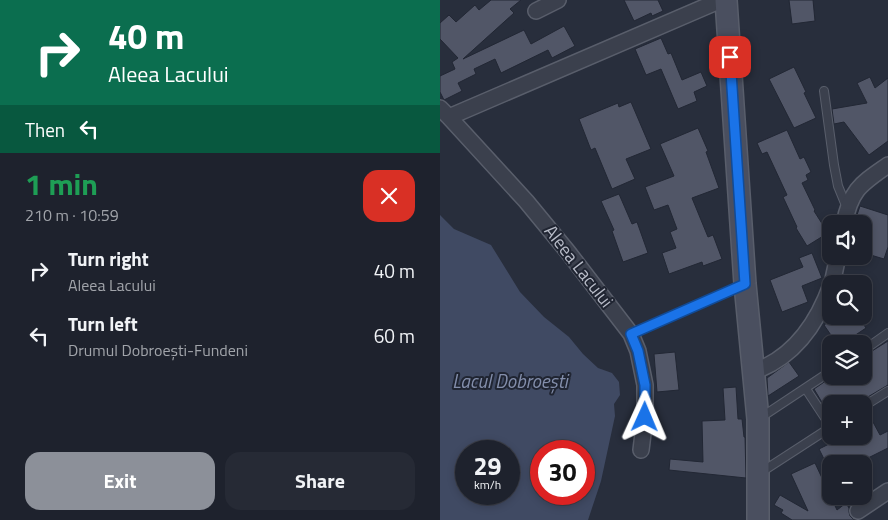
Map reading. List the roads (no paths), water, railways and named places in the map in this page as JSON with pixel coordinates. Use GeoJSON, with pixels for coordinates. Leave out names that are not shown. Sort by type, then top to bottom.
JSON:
{"type":"FeatureCollection","features":[{"type":"Feature","properties":{"kind":"street"},"geometry":{"type":"LineString","coordinates":[[536,11],[558,0]]}},
{"type":"Feature","properties":{"kind":"street"},"geometry":{"type":"LineString","coordinates":[[445,112],[721,0]]}},
{"type":"Feature","properties":{"kind":"street"},"geometry":{"type":"LineString","coordinates":[[726,0],[745,284],[758,419],[758,520]]}},
{"type":"Feature","properties":{"kind":"street","name":"Aleea Lacului"},"geometry":{"type":"LineString","coordinates":[[445,112],[526,200],[631,334],[638,351],[645,385],[645,417],[641,450]]}},
{"type":"Feature","properties":{"kind":"street"},"geometry":{"type":"LineString","coordinates":[[846,215],[847,208],[856,191],[864,182],[888,165]]}},
{"type":"Feature","properties":{"kind":"street"},"geometry":{"type":"LineString","coordinates":[[753,372],[774,363],[788,353],[815,320],[822,307]]}},
{"type":"Feature","properties":{"kind":"street"},"geometry":{"type":"LineString","coordinates":[[858,511],[888,491]]}},
{"type":"Feature","properties":{"kind":"lane"},"geometry":{"type":"LineString","coordinates":[[824,91],[838,186],[847,208]]}},
{"type":"Feature","properties":{"kind":"lane"},"geometry":{"type":"LineString","coordinates":[[631,334],[745,284]]}},
{"type":"Feature","properties":{"kind":"lane"},"geometry":{"type":"LineString","coordinates":[[872,344],[888,333]]}},
{"type":"Feature","properties":{"kind":"lane"},"geometry":{"type":"LineString","coordinates":[[758,419],[822,377]]}},
{"type":"Feature","properties":{"kind":"lane"},"geometry":{"type":"LineString","coordinates":[[806,389],[822,413]]}},
{"type":"Feature","properties":{"kind":"lane"},"geometry":{"type":"LineString","coordinates":[[872,401],[888,391]]}},
{"type":"Feature","properties":{"kind":"lane"},"geometry":{"type":"LineString","coordinates":[[759,474],[822,433]]}},
{"type":"Feature","properties":{"kind":"water","name":"Lacul Dobroești"},"geometry":{"type":"Polygon","coordinates":[[[440,215],[454,229],[491,245],[520,292],[544,317],[569,337],[598,368],[612,373],[619,382],[620,395],[614,404],[615,416],[601,481],[595,499],[595,440],[530,440],[530,505],[593,505],[588,520],[440,520],[440,215]]]}}]}
